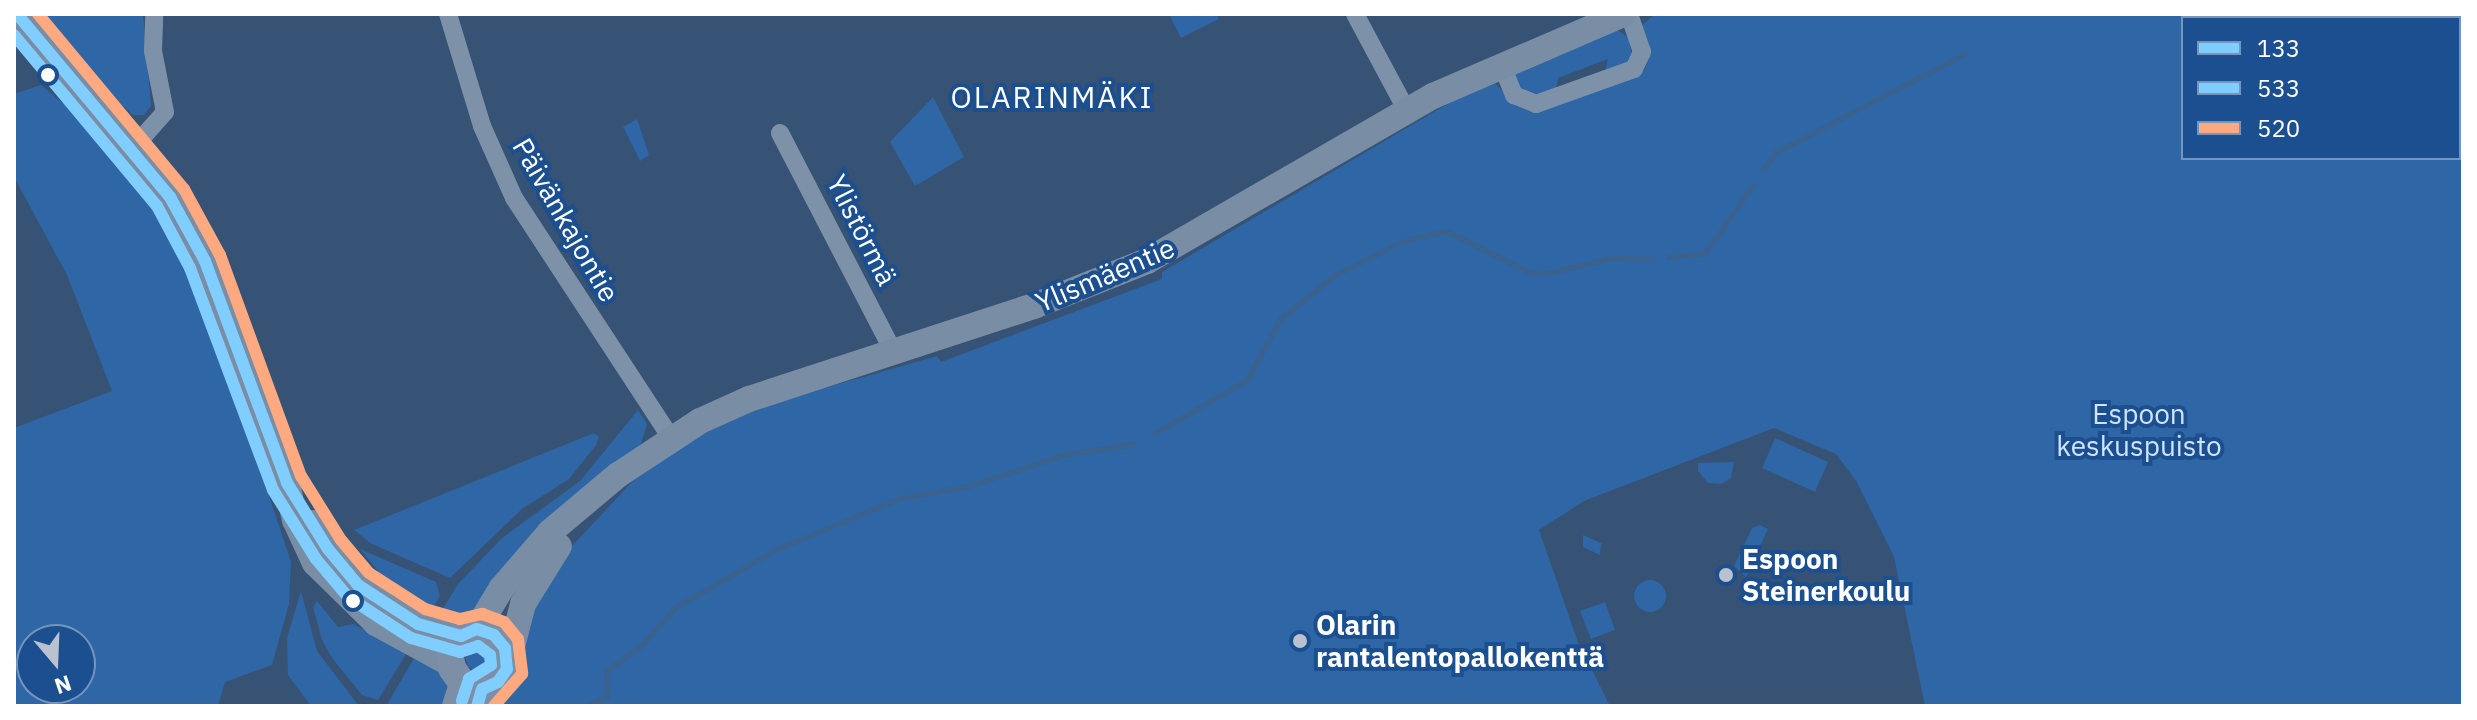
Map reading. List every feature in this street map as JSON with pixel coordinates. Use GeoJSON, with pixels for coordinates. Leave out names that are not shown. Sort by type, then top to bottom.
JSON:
{"type":"FeatureCollection","features":[{"type":"Feature","properties":{"kind":"main road"},"geometry":{"type":"LineString","coordinates":[[17,14],[133,148],[170,197],[205,261],[287,483],[298,529],[327,578],[376,623],[465,690]]}},
{"type":"Feature","properties":{"kind":"main road","name":"Ylismäentie"},"geometry":{"type":"LineString","coordinates":[[469,633],[501,589],[550,532],[671,438],[749,399],[894,353],[1147,261],[1407,111],[1501,63],[1623,14]]}},
{"type":"Feature","properties":{"kind":"main road"},"geometry":{"type":"LineString","coordinates":[[287,483],[328,549],[358,585],[418,624],[499,639],[509,658],[503,676],[465,690]]}},
{"type":"Feature","properties":{"kind":"main road","name":"Ylismäentie"},"geometry":{"type":"LineString","coordinates":[[509,658],[523,604],[580,510]]}},
{"type":"Feature","properties":{"kind":"main road"},"geometry":{"type":"LineString","coordinates":[[465,690],[449,652],[469,633]]}},
{"type":"Feature","properties":{"kind":"street"},"geometry":{"type":"LineString","coordinates":[[133,148],[165,112],[153,51],[154,14]]}},
{"type":"Feature","properties":{"kind":"street","name":"Päivänkajontie"},"geometry":{"type":"LineString","coordinates":[[448,14],[482,126],[514,198],[671,438]]}},
{"type":"Feature","properties":{"kind":"street"},"geometry":{"type":"LineString","coordinates":[[1355,14],[1407,111]]}},
{"type":"Feature","properties":{"kind":"street"},"geometry":{"type":"LineString","coordinates":[[1501,63],[1518,101],[1536,104],[1634,69],[1642,52],[1629,14]]}},
{"type":"Feature","properties":{"kind":"street","name":"Ylistörmä"},"geometry":{"type":"LineString","coordinates":[[780,133],[894,353]]}},
{"type":"Feature","properties":{"kind":"green space"},"geometry":{"type":"Polygon","coordinates":[[[44,14],[143,14],[151,106],[144,115],[133,115],[122,105],[44,14]]]}},
{"type":"Feature","properties":{"kind":"green space"},"geometry":{"type":"Polygon","coordinates":[[[1169,14],[1216,14],[1219,19],[1181,38],[1169,14]]]}},
{"type":"Feature","properties":{"kind":"green space","name":"Espoon keskuspuisto"},"geometry":{"type":"Polygon","coordinates":[[[1655,14],[2463,14],[2463,706],[1925,706],[1894,557],[1856,481],[1836,454],[1774,428],[1584,501],[1539,530],[1578,642],[1610,706],[496,706],[509,689],[519,641],[556,563],[632,482],[677,449],[725,422],[779,401],[937,356],[941,362],[1162,279],[1162,272],[1492,80],[1513,102],[1540,110],[1644,71],[1648,61],[1640,27],[1655,14]]]}},
{"type":"Feature","properties":{"kind":"green space"},"geometry":{"type":"Polygon","coordinates":[[[1616,29],[1628,37],[1633,60],[1604,76],[1608,59],[1558,78],[1555,95],[1521,97],[1515,74],[1616,29]]]}},
{"type":"Feature","properties":{"kind":"green space"},"geometry":{"type":"Polygon","coordinates":[[[41,85],[101,135],[151,203],[197,279],[291,562],[289,604],[272,665],[225,682],[218,706],[14,706],[14,428],[112,391],[67,275],[14,177],[14,94],[41,85]]]}},
{"type":"Feature","properties":{"kind":"green space"},"geometry":{"type":"Polygon","coordinates":[[[933,97],[964,157],[915,186],[890,142],[933,97]]]}},
{"type":"Feature","properties":{"kind":"green space"},"geometry":{"type":"Polygon","coordinates":[[[637,119],[649,155],[640,161],[623,127],[637,119]]]}},
{"type":"Feature","properties":{"kind":"green space"},"geometry":{"type":"Polygon","coordinates":[[[638,410],[647,424],[641,444],[610,468],[472,617],[436,620],[458,584],[502,538],[580,481],[638,410]]]}},
{"type":"Feature","properties":{"kind":"green space"},"geometry":{"type":"Polygon","coordinates":[[[594,433],[599,437],[596,445],[569,479],[522,509],[450,578],[372,544],[354,530],[594,433]]]}},
{"type":"Feature","properties":{"kind":"green space"},"geometry":{"type":"Polygon","coordinates":[[[1775,438],[1828,462],[1815,492],[1762,468],[1775,438]]]}},
{"type":"Feature","properties":{"kind":"green space"},"geometry":{"type":"Polygon","coordinates":[[[1734,462],[1731,478],[1722,484],[1708,483],[1698,471],[1698,463],[1734,462]]]}},
{"type":"Feature","properties":{"kind":"green space"},"geometry":{"type":"Polygon","coordinates":[[[1760,525],[1768,529],[1746,577],[1734,566],[1752,528],[1760,525]]]}},
{"type":"Feature","properties":{"kind":"green space"},"geometry":{"type":"Polygon","coordinates":[[[1583,535],[1601,543],[1600,555],[1583,547],[1583,535]]]}},
{"type":"Feature","properties":{"kind":"green space"},"geometry":{"type":"Polygon","coordinates":[[[360,549],[436,582],[440,596],[426,619],[402,610],[376,582],[382,576],[360,549]]]}},
{"type":"Feature","properties":{"kind":"green space"},"geometry":{"type":"Polygon","coordinates":[[[1650,580],[1661,585],[1666,596],[1661,607],[1650,612],[1639,607],[1634,596],[1639,585],[1650,580]]]}},
{"type":"Feature","properties":{"kind":"green space"},"geometry":{"type":"Polygon","coordinates":[[[301,591],[317,651],[359,706],[311,706],[288,675],[287,638],[301,591]]]}},
{"type":"Feature","properties":{"kind":"green space"},"geometry":{"type":"Polygon","coordinates":[[[317,601],[338,627],[353,624],[408,651],[378,700],[362,695],[332,658],[322,640],[313,607],[317,601]]]}},
{"type":"Feature","properties":{"kind":"green space"},"geometry":{"type":"Polygon","coordinates":[[[1605,602],[1615,630],[1591,639],[1580,611],[1605,602]]]}},
{"type":"Feature","properties":{"kind":"green space"},"geometry":{"type":"Polygon","coordinates":[[[478,647],[487,650],[490,659],[487,668],[478,671],[469,668],[466,659],[469,650],[478,647]]]}},
{"type":"Feature","properties":{"kind":"green space"},"geometry":{"type":"Polygon","coordinates":[[[416,655],[436,664],[447,685],[446,706],[386,706],[416,655]]]}},
{"type":"Feature","properties":{"kind":"waterway"},"geometry":{"type":"LineString","coordinates":[[1764,169],[1776,152],[1964,54]]}},
{"type":"Feature","properties":{"kind":"waterway"},"geometry":{"type":"LineString","coordinates":[[1668,257],[1705,253],[1753,185]]}},
{"type":"Feature","properties":{"kind":"waterway"},"geometry":{"type":"LineString","coordinates":[[1155,433],[1247,380],[1280,319],[1335,275],[1403,241],[1446,231],[1529,272],[1549,273],[1610,258],[1654,259]]}},
{"type":"Feature","properties":{"kind":"waterway"},"geometry":{"type":"LineString","coordinates":[[587,706],[607,696],[606,671],[640,647],[676,607],[777,549],[900,498],[969,486],[1063,455],[1133,444]]}},
{"type":"Feature","properties":{"kind":"transit line","name":"133"},"geometry":{"type":"LineString","coordinates":[[17,14],[170,197],[205,261],[287,483],[328,549],[358,585],[418,624],[461,636],[477,629],[494,635],[505,648],[507,669],[498,682],[482,689],[477,706]]}},
{"type":"Feature","properties":{"kind":"transit line","name":"520"},"geometry":{"type":"LineString","coordinates":[[38,14],[184,189],[220,255],[301,476],[341,540],[369,573],[425,609],[460,619],[482,614],[504,622],[518,639],[522,674],[494,706]]}},
{"type":"Feature","properties":{"kind":"transit line","name":"533"},"geometry":{"type":"LineString","coordinates":[[14,35],[157,206],[190,268],[273,490],[316,559],[348,597],[411,638],[460,652],[478,646],[490,655],[491,665],[469,679],[462,701]]}},
{"type":"Feature","properties":{"kind":"place","name":"Espoon Steinerkoulu"},"geometry":{"type":"Point","coordinates":[1726,575]}},
{"type":"Feature","properties":{"kind":"place","name":"Olarin rantalentopallokenttä"},"geometry":{"type":"Point","coordinates":[1300,641]}},
{"type":"Feature","properties":{"kind":"district","name":"OLARINMÄKI"},"geometry":{"type":"Point","coordinates":[1052,97]}}]}
